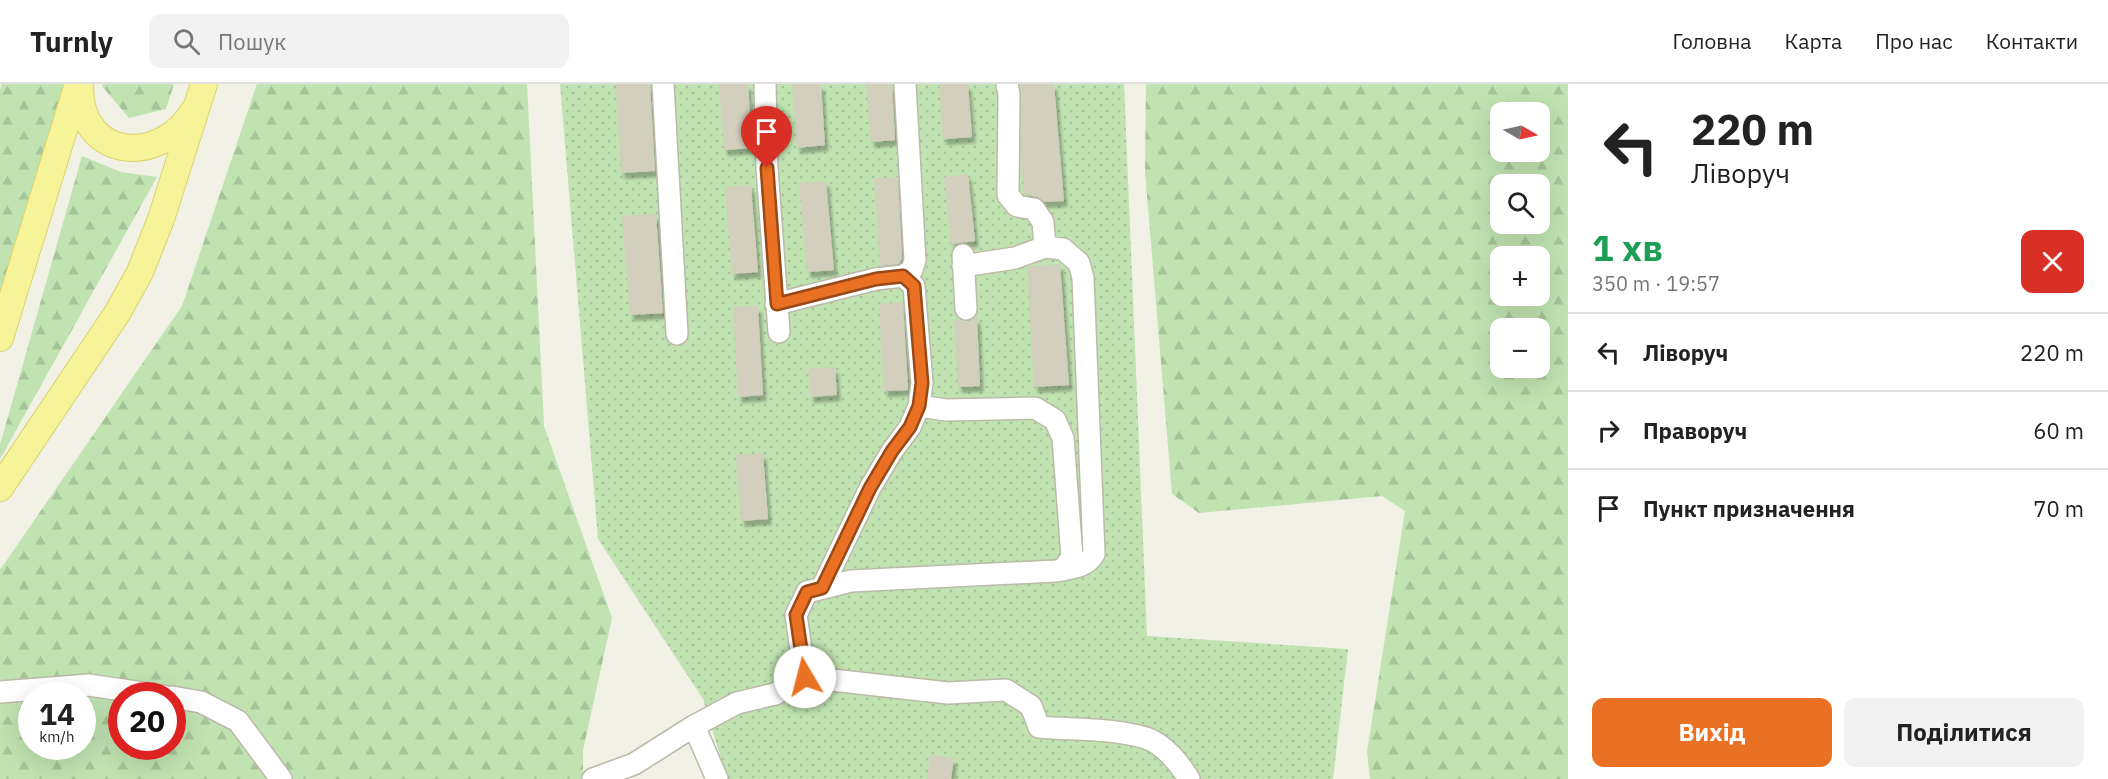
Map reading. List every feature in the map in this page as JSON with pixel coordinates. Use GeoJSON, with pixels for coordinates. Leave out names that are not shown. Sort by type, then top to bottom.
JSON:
{"type":"FeatureCollection","features":[{"type":"Feature","properties":{"kind":"main road"},"geometry":{"type":"LineString","coordinates":[[79,84],[83,113],[93,130],[109,142],[125,147],[147,146],[168,138],[186,123],[201,94]]}},
{"type":"Feature","properties":{"kind":"main road"},"geometry":{"type":"LineString","coordinates":[[0,338],[79,84]]}},
{"type":"Feature","properties":{"kind":"main road"},"geometry":{"type":"LineString","coordinates":[[0,488],[118,312],[135,282],[161,219],[201,94]]}},
{"type":"Feature","properties":{"kind":"lane"},"geometry":{"type":"LineString","coordinates":[[663,84],[676,334]]}},
{"type":"Feature","properties":{"kind":"lane"},"geometry":{"type":"LineString","coordinates":[[765,84],[767,168],[779,332]]}},
{"type":"Feature","properties":{"kind":"lane"},"geometry":{"type":"LineString","coordinates":[[777,304],[876,279],[903,276],[912,270],[915,260],[904,84]]}},
{"type":"Feature","properties":{"kind":"lane"},"geometry":{"type":"LineString","coordinates":[[1007,84],[1009,95],[1008,195],[1017,206],[1034,209],[1042,222],[1045,247]]}},
{"type":"Feature","properties":{"kind":"lane"},"geometry":{"type":"LineString","coordinates":[[805,677],[796,615],[807,592],[851,581],[1063,570],[1089,562],[1094,554],[1083,278],[1079,263],[1063,249],[1045,247],[1015,258],[963,260],[966,309]]}},
{"type":"Feature","properties":{"kind":"lane"},"geometry":{"type":"LineString","coordinates":[[822,588],[870,488],[892,451],[910,427],[919,406],[922,383],[914,286],[903,276]]}},
{"type":"Feature","properties":{"kind":"lane"},"geometry":{"type":"LineString","coordinates":[[919,406],[946,410],[1035,408],[1055,420],[1063,438],[1072,557],[1063,570]]}},
{"type":"Feature","properties":{"kind":"lane"},"geometry":{"type":"LineString","coordinates":[[593,779],[633,764],[694,726],[737,703],[775,694],[805,677],[948,693],[1006,690],[1031,706],[1039,728],[1116,733],[1148,739],[1178,760],[1189,779]]}},
{"type":"Feature","properties":{"kind":"lane"},"geometry":{"type":"LineString","coordinates":[[0,692],[89,685],[108,688]]}},
{"type":"Feature","properties":{"kind":"lane"},"geometry":{"type":"LineString","coordinates":[[186,699],[201,702],[238,722],[281,779]]}},
{"type":"Feature","properties":{"kind":"lane"},"geometry":{"type":"LineString","coordinates":[[694,726],[717,779]]}},
{"type":"Feature","properties":{"kind":"green space"},"geometry":{"type":"Polygon","coordinates":[[[2,84],[69,84],[0,299],[0,90],[2,84]]]}},
{"type":"Feature","properties":{"kind":"green space"},"geometry":{"type":"Polygon","coordinates":[[[103,84],[174,84],[166,109],[129,118],[102,86],[103,84]]]}},
{"type":"Feature","properties":{"kind":"green space"},"geometry":{"type":"Polygon","coordinates":[[[257,84],[527,84],[544,426],[612,618],[583,750],[583,779],[0,779],[0,570],[182,306],[257,84]]]}},
{"type":"Feature","properties":{"kind":"green space"},"geometry":{"type":"Polygon","coordinates":[[[560,84],[1124,84],[1147,636],[1348,649],[1333,779],[727,779],[703,699],[598,539],[560,84]]]}},
{"type":"Feature","properties":{"kind":"green space"},"geometry":{"type":"Polygon","coordinates":[[[1146,84],[1568,84],[1568,779],[1370,779],[1367,752],[1405,511],[1382,496],[1199,513],[1172,494],[1145,172],[1146,84]]]}},
{"type":"Feature","properties":{"kind":"green space"},"geometry":{"type":"Polygon","coordinates":[[[82,156],[121,172],[157,177],[0,459],[0,445],[82,156]]]}},
{"type":"Feature","properties":{"kind":"building"},"geometry":{"type":"Polygon","coordinates":[[[616,84],[650,84],[655,171],[621,173],[616,84]]]}},
{"type":"Feature","properties":{"kind":"building"},"geometry":{"type":"Polygon","coordinates":[[[719,84],[748,84],[752,148],[724,150],[719,84]]]}},
{"type":"Feature","properties":{"kind":"building"},"geometry":{"type":"Polygon","coordinates":[[[792,84],[821,84],[825,145],[797,148],[792,84]]]}},
{"type":"Feature","properties":{"kind":"building"},"geometry":{"type":"Polygon","coordinates":[[[866,84],[892,84],[895,140],[871,142],[866,84]]]}},
{"type":"Feature","properties":{"kind":"building"},"geometry":{"type":"Polygon","coordinates":[[[939,84],[968,84],[972,137],[943,139],[939,84]]]}},
{"type":"Feature","properties":{"kind":"building"},"geometry":{"type":"Polygon","coordinates":[[[1020,84],[1054,84],[1064,201],[1045,202],[1037,197],[1024,194],[1020,84]]]}},
{"type":"Feature","properties":{"kind":"building"},"geometry":{"type":"Polygon","coordinates":[[[968,174],[975,241],[951,244],[944,177],[968,174]]]}},
{"type":"Feature","properties":{"kind":"building"},"geometry":{"type":"Polygon","coordinates":[[[898,177],[902,258],[899,264],[880,266],[874,178],[898,177]]]}},
{"type":"Feature","properties":{"kind":"building"},"geometry":{"type":"Polygon","coordinates":[[[826,181],[834,270],[807,272],[799,183],[826,181]]]}},
{"type":"Feature","properties":{"kind":"building"},"geometry":{"type":"Polygon","coordinates":[[[751,185],[758,272],[732,274],[725,187],[751,185]]]}},
{"type":"Feature","properties":{"kind":"building"},"geometry":{"type":"Polygon","coordinates":[[[656,214],[663,313],[630,315],[622,216],[656,214]]]}},
{"type":"Feature","properties":{"kind":"building"},"geometry":{"type":"Polygon","coordinates":[[[1060,264],[1069,385],[1034,387],[1027,267],[1060,264]]]}},
{"type":"Feature","properties":{"kind":"building"},"geometry":{"type":"Polygon","coordinates":[[[903,302],[908,390],[884,391],[879,304],[903,302]]]}},
{"type":"Feature","properties":{"kind":"building"},"geometry":{"type":"Polygon","coordinates":[[[758,306],[763,395],[738,397],[733,307],[758,306]]]}},
{"type":"Feature","properties":{"kind":"building"},"geometry":{"type":"Polygon","coordinates":[[[977,317],[980,386],[958,387],[954,319],[966,322],[977,317]]]}},
{"type":"Feature","properties":{"kind":"building"},"geometry":{"type":"Polygon","coordinates":[[[835,367],[837,395],[810,397],[808,369],[835,367]]]}},
{"type":"Feature","properties":{"kind":"building"},"geometry":{"type":"Polygon","coordinates":[[[763,453],[768,519],[741,521],[736,455],[763,453]]]}},
{"type":"Feature","properties":{"kind":"building"},"geometry":{"type":"Polygon","coordinates":[[[930,755],[954,758],[951,779],[927,779],[930,755]]]}},
{"type":"Feature","properties":{"kind":"route"},"geometry":{"type":"LineString","coordinates":[[767,168],[777,304],[876,279],[903,276],[914,286],[922,383],[919,406],[910,427],[892,451],[870,488],[822,588],[807,592],[796,615],[805,677]]}}]}
